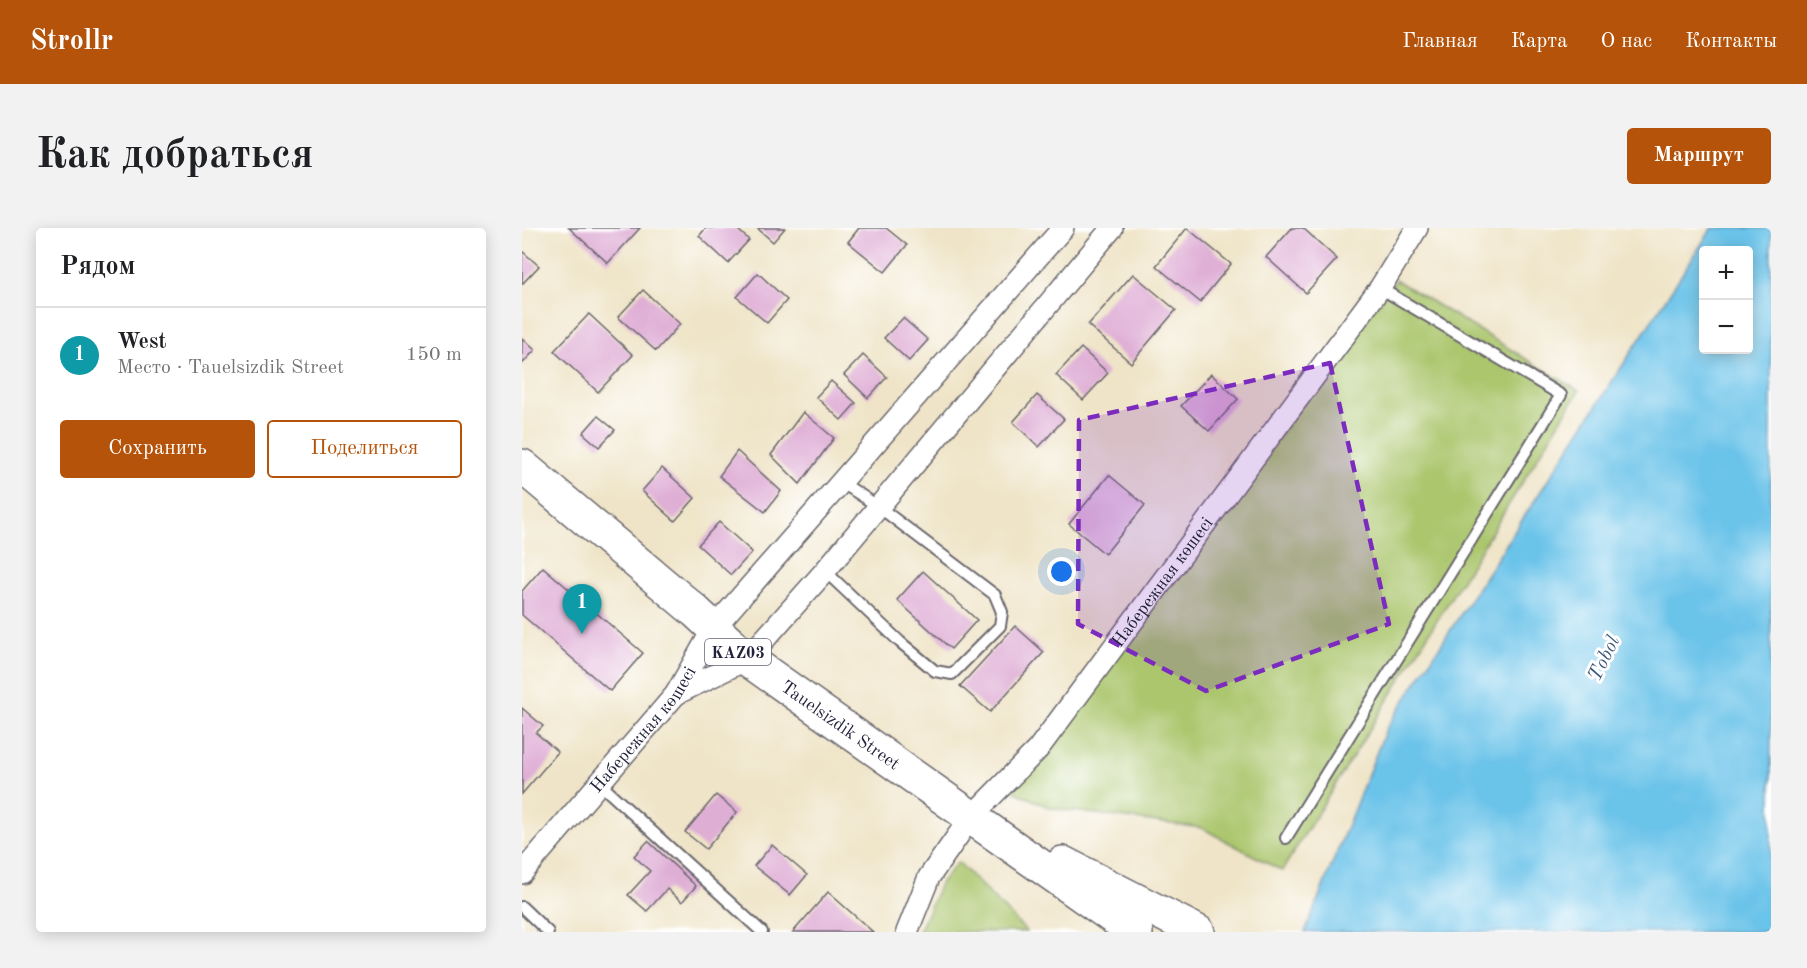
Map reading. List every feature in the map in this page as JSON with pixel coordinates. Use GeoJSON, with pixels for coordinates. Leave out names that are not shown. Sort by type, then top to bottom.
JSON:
{"type":"FeatureCollection","features":[{"type":"Feature","properties":{"kind":"main road","name":"Tauelsіzdіk Street"},"geometry":{"type":"LineString","coordinates":[[522,466],[695,611],[747,659],[971,817]]}},
{"type":"Feature","properties":{"kind":"main road","name":"KАZ03"},"geometry":{"type":"LineString","coordinates":[[971,817],[1133,919],[1198,932]]}},
{"type":"Feature","properties":{"kind":"street","name":"Набережная көшесі"},"geometry":{"type":"LineString","coordinates":[[522,873],[676,694],[713,629],[1063,228]]}},
{"type":"Feature","properties":{"kind":"street"},"geometry":{"type":"LineString","coordinates":[[676,694],[747,659],[825,571],[1112,228]]}},
{"type":"Feature","properties":{"kind":"street","name":"Набережная көшесі"},"geometry":{"type":"LineString","coordinates":[[907,932],[929,877],[971,817],[1038,749],[1380,288],[1417,228]]}},
{"type":"Feature","properties":{"kind":"lane"},"geometry":{"type":"LineString","coordinates":[[1286,837],[1561,395],[1380,288]]}},
{"type":"Feature","properties":{"kind":"lane"},"geometry":{"type":"LineString","coordinates":[[825,571],[900,642],[935,671],[952,674],[1000,626],[1002,612],[995,595],[879,507],[841,482]]}},
{"type":"Feature","properties":{"kind":"lane"},"geometry":{"type":"LineString","coordinates":[[599,783],[762,932]]}},
{"type":"Feature","properties":{"kind":"lane"},"geometry":{"type":"LineString","coordinates":[[522,907],[548,932]]}},
{"type":"Feature","properties":{"kind":"highlighted area"},"geometry":{"type":"Polygon","coordinates":[[[1330,363],[1389,624],[1206,691],[1078,624],[1079,420],[1330,363]]]}},
{"type":"Feature","properties":{"kind":"green space"},"geometry":{"type":"Polygon","coordinates":[[[1396,280],[1579,391],[1282,871],[1202,828],[1051,808],[1011,790],[1396,280]]]}},
{"type":"Feature","properties":{"kind":"green space"},"geometry":{"type":"Polygon","coordinates":[[[958,862],[1027,932],[919,932],[941,882],[958,862]]]}},
{"type":"Feature","properties":{"kind":"water","name":"Tobol"},"geometry":{"type":"Polygon","coordinates":[[[1712,228],[1771,228],[1771,932],[1305,932],[1386,729],[1699,248],[1699,354],[1753,354],[1753,246],[1700,246],[1712,228]]]}},
{"type":"Feature","properties":{"kind":"building"},"geometry":{"type":"Polygon","coordinates":[[[569,228],[640,228],[608,263],[569,228]]]}},
{"type":"Feature","properties":{"kind":"building"},"geometry":{"type":"Polygon","coordinates":[[[706,228],[736,228],[749,240],[728,263],[699,236],[706,228]]]}},
{"type":"Feature","properties":{"kind":"building"},"geometry":{"type":"Polygon","coordinates":[[[757,228],[785,228],[773,242],[757,228]]]}},
{"type":"Feature","properties":{"kind":"building"},"geometry":{"type":"Polygon","coordinates":[[[859,228],[886,228],[907,245],[885,272],[848,242],[859,228]]]}},
{"type":"Feature","properties":{"kind":"building"},"geometry":{"type":"Polygon","coordinates":[[[1187,228],[1231,264],[1200,302],[1156,266],[1187,228]]]}},
{"type":"Feature","properties":{"kind":"building"},"geometry":{"type":"Polygon","coordinates":[[[1292,228],[1303,228],[1337,259],[1306,293],[1266,257],[1292,228]]]}},
{"type":"Feature","properties":{"kind":"building"},"geometry":{"type":"Polygon","coordinates":[[[522,251],[539,266],[522,284],[522,251]]]}},
{"type":"Feature","properties":{"kind":"building"},"geometry":{"type":"Polygon","coordinates":[[[758,273],[787,300],[767,323],[737,297],[758,273]]]}},
{"type":"Feature","properties":{"kind":"building"},"geometry":{"type":"Polygon","coordinates":[[[1133,274],[1176,310],[1131,363],[1088,325],[1133,274]]]}},
{"type":"Feature","properties":{"kind":"building"},"geometry":{"type":"Polygon","coordinates":[[[643,290],[680,324],[656,351],[618,317],[643,290]]]}},
{"type":"Feature","properties":{"kind":"building"},"geometry":{"type":"Polygon","coordinates":[[[589,314],[633,355],[598,392],[554,351],[589,314]]]}},
{"type":"Feature","properties":{"kind":"building"},"geometry":{"type":"Polygon","coordinates":[[[903,318],[928,340],[909,361],[884,338],[903,318]]]}},
{"type":"Feature","properties":{"kind":"building"},"geometry":{"type":"Polygon","coordinates":[[[522,338],[535,350],[522,364],[522,338]]]}},
{"type":"Feature","properties":{"kind":"building"},"geometry":{"type":"Polygon","coordinates":[[[1081,348],[1108,373],[1083,400],[1056,375],[1081,348]]]}},
{"type":"Feature","properties":{"kind":"building"},"geometry":{"type":"Polygon","coordinates":[[[863,355],[887,377],[868,398],[844,375],[863,355]]]}},
{"type":"Feature","properties":{"kind":"building"},"geometry":{"type":"Polygon","coordinates":[[[1211,374],[1238,399],[1209,431],[1181,406],[1211,374]]]}},
{"type":"Feature","properties":{"kind":"building"},"geometry":{"type":"Polygon","coordinates":[[[831,381],[856,403],[841,420],[816,397],[831,381]]]}},
{"type":"Feature","properties":{"kind":"building"},"geometry":{"type":"Polygon","coordinates":[[[1037,395],[1064,419],[1039,447],[1013,422],[1037,395]]]}},
{"type":"Feature","properties":{"kind":"building"},"geometry":{"type":"Polygon","coordinates":[[[803,412],[834,438],[800,484],[771,455],[803,412]]]}},
{"type":"Feature","properties":{"kind":"building"},"geometry":{"type":"Polygon","coordinates":[[[598,416],[615,430],[599,447],[583,433],[598,416]]]}},
{"type":"Feature","properties":{"kind":"building"},"geometry":{"type":"Polygon","coordinates":[[[737,451],[781,491],[765,512],[719,476],[737,451]]]}},
{"type":"Feature","properties":{"kind":"building"},"geometry":{"type":"Polygon","coordinates":[[[662,468],[695,498],[675,521],[642,491],[662,468]]]}},
{"type":"Feature","properties":{"kind":"building"},"geometry":{"type":"Polygon","coordinates":[[[1109,475],[1145,505],[1105,554],[1069,524],[1109,475]]]}},
{"type":"Feature","properties":{"kind":"building"},"geometry":{"type":"Polygon","coordinates":[[[719,522],[752,552],[731,575],[698,545],[719,522]]]}},
{"type":"Feature","properties":{"kind":"building"},"geometry":{"type":"Polygon","coordinates":[[[543,567],[643,653],[610,691],[522,615],[522,591],[543,567]]]}},
{"type":"Feature","properties":{"kind":"building"},"geometry":{"type":"Polygon","coordinates":[[[923,571],[977,620],[951,649],[897,600],[923,571]]]}},
{"type":"Feature","properties":{"kind":"building"},"geometry":{"type":"Polygon","coordinates":[[[1015,626],[1044,652],[990,712],[960,686],[1015,626]]]}},
{"type":"Feature","properties":{"kind":"building"},"geometry":{"type":"Polygon","coordinates":[[[522,708],[543,726],[536,733],[558,752],[522,794],[522,708]]]}},
{"type":"Feature","properties":{"kind":"building"},"geometry":{"type":"Polygon","coordinates":[[[716,795],[737,812],[706,849],[685,832],[716,795]]]}},
{"type":"Feature","properties":{"kind":"building"},"geometry":{"type":"Polygon","coordinates":[[[648,841],[696,886],[682,902],[667,889],[647,911],[628,895],[650,871],[634,856],[648,841]]]}},
{"type":"Feature","properties":{"kind":"building"},"geometry":{"type":"Polygon","coordinates":[[[772,845],[807,875],[790,895],[754,866],[772,845]]]}},
{"type":"Feature","properties":{"kind":"building"},"geometry":{"type":"Polygon","coordinates":[[[828,892],[873,932],[793,932],[828,892]]]}},
{"type":"Feature","properties":{"kind":"place","name":"West"},"geometry":{"type":"Point","coordinates":[582,634]}}]}
